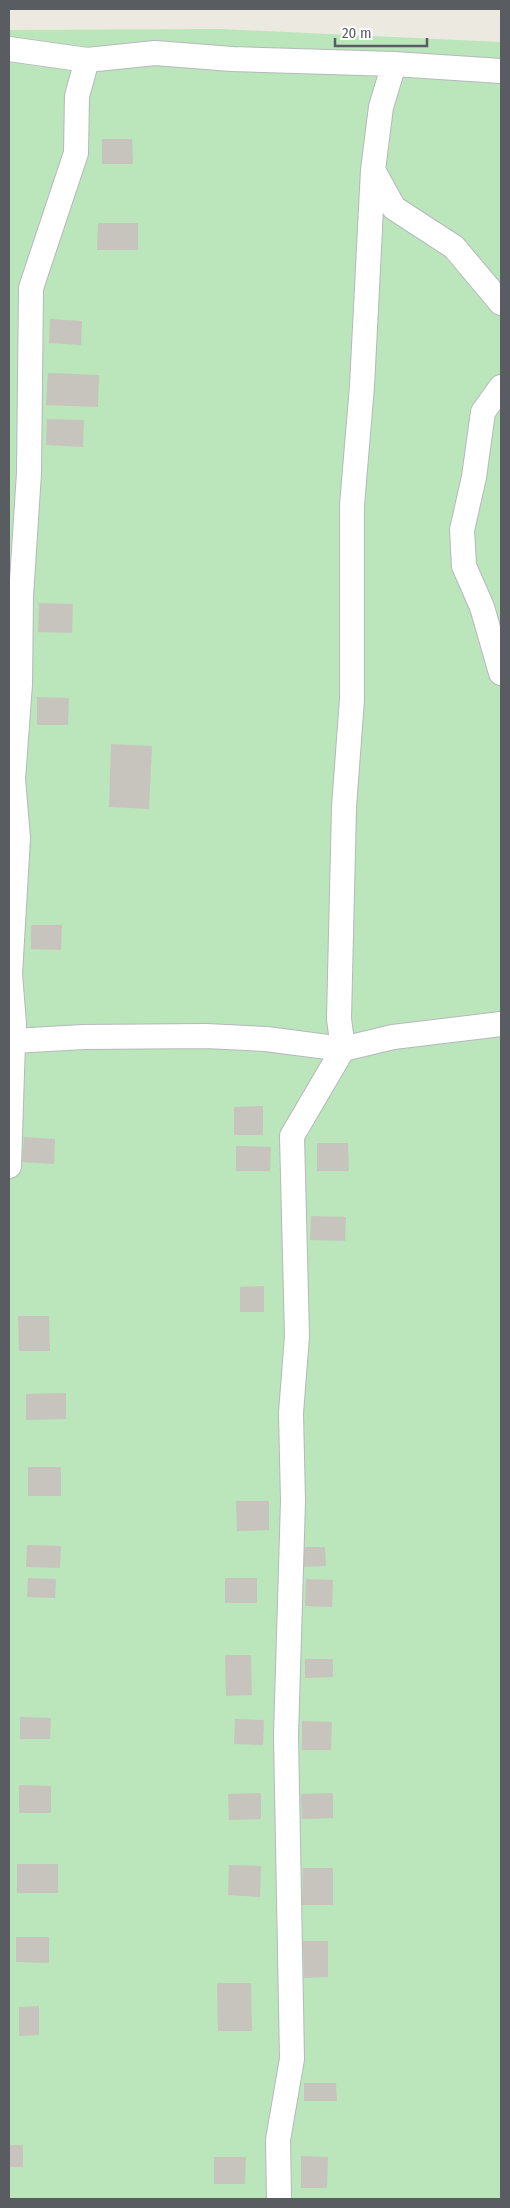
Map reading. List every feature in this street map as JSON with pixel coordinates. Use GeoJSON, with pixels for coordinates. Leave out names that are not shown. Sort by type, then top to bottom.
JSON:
{"type":"FeatureCollection","features":[{"type":"Feature","properties":{"kind":"street"},"geometry":{"type":"LineString","coordinates":[[9,49],[87,60],[155,53],[232,59],[394,64],[501,71]]}},
{"type":"Feature","properties":{"kind":"street"},"geometry":{"type":"LineString","coordinates":[[9,1166],[11,1041],[14,1024],[10,974],[18,838],[13,779],[20,684],[21,596],[30,473],[31,288],[76,153],[77,96],[87,60]]}},
{"type":"Feature","properties":{"kind":"street"},"geometry":{"type":"LineString","coordinates":[[279,2199],[278,2140],[292,2059],[286,1736],[293,1501],[291,1413],[296,1336],[292,1136],[344,1049],[339,1019],[344,807],[352,699],[352,506],[362,386],[373,170],[380,107],[394,64]]}},
{"type":"Feature","properties":{"kind":"street"},"geometry":{"type":"LineString","coordinates":[[373,170],[394,208],[454,247],[501,303]]}},
{"type":"Feature","properties":{"kind":"street"},"geometry":{"type":"LineString","coordinates":[[501,388],[482,412],[474,478],[462,530],[464,566],[492,611],[501,673]]}},
{"type":"Feature","properties":{"kind":"street"},"geometry":{"type":"LineString","coordinates":[[11,1041],[84,1037],[206,1036],[266,1039],[344,1049],[393,1037],[501,1024]]}},
{"type":"Feature","properties":{"kind":"green space"},"geometry":{"type":"Polygon","coordinates":[[[220,29],[501,42],[501,2199],[9,2199],[9,30],[220,29]]]}},
{"type":"Feature","properties":{"kind":"building"},"geometry":{"type":"Polygon","coordinates":[[[102,139],[132,139],[133,164],[102,164],[102,139]]]}},
{"type":"Feature","properties":{"kind":"building"},"geometry":{"type":"Polygon","coordinates":[[[98,223],[138,223],[138,250],[97,250],[98,223]]]}},
{"type":"Feature","properties":{"kind":"building"},"geometry":{"type":"Polygon","coordinates":[[[50,319],[82,321],[81,345],[49,343],[50,319]]]}},
{"type":"Feature","properties":{"kind":"building"},"geometry":{"type":"Polygon","coordinates":[[[48,373],[99,375],[98,407],[46,405],[48,373]]]}},
{"type":"Feature","properties":{"kind":"building"},"geometry":{"type":"Polygon","coordinates":[[[47,419],[84,420],[83,447],[46,445],[47,419]]]}},
{"type":"Feature","properties":{"kind":"building"},"geometry":{"type":"Polygon","coordinates":[[[39,603],[73,604],[72,633],[38,632],[39,603]]]}},
{"type":"Feature","properties":{"kind":"building"},"geometry":{"type":"Polygon","coordinates":[[[37,697],[69,698],[68,725],[37,725],[37,697]]]}},
{"type":"Feature","properties":{"kind":"building"},"geometry":{"type":"Polygon","coordinates":[[[111,744],[152,746],[149,809],[109,807],[111,744]]]}},
{"type":"Feature","properties":{"kind":"building"},"geometry":{"type":"Polygon","coordinates":[[[31,925],[62,925],[61,950],[31,949],[31,925]]]}},
{"type":"Feature","properties":{"kind":"building"},"geometry":{"type":"Polygon","coordinates":[[[263,1106],[263,1135],[234,1135],[234,1107],[263,1106]]]}},
{"type":"Feature","properties":{"kind":"building"},"geometry":{"type":"Polygon","coordinates":[[[24,1137],[55,1139],[54,1164],[22,1162],[24,1137]]]}},
{"type":"Feature","properties":{"kind":"building"},"geometry":{"type":"Polygon","coordinates":[[[317,1143],[348,1143],[349,1171],[317,1171],[317,1143]]]}},
{"type":"Feature","properties":{"kind":"building"},"geometry":{"type":"Polygon","coordinates":[[[236,1146],[271,1147],[270,1171],[236,1171],[236,1146]]]}},
{"type":"Feature","properties":{"kind":"building"},"geometry":{"type":"Polygon","coordinates":[[[311,1216],[346,1217],[345,1241],[310,1240],[311,1216]]]}},
{"type":"Feature","properties":{"kind":"building"},"geometry":{"type":"Polygon","coordinates":[[[264,1286],[264,1312],[240,1312],[240,1287],[264,1286]]]}},
{"type":"Feature","properties":{"kind":"building"},"geometry":{"type":"Polygon","coordinates":[[[18,1316],[49,1316],[50,1351],[19,1351],[18,1316]]]}},
{"type":"Feature","properties":{"kind":"building"},"geometry":{"type":"Polygon","coordinates":[[[66,1393],[66,1419],[26,1420],[26,1394],[66,1393]]]}},
{"type":"Feature","properties":{"kind":"building"},"geometry":{"type":"Polygon","coordinates":[[[28,1467],[61,1467],[61,1496],[28,1496],[28,1467]]]}},
{"type":"Feature","properties":{"kind":"building"},"geometry":{"type":"Polygon","coordinates":[[[236,1501],[269,1501],[269,1530],[237,1531],[236,1501]]]}},
{"type":"Feature","properties":{"kind":"building"},"geometry":{"type":"Polygon","coordinates":[[[27,1545],[61,1546],[60,1568],[26,1567],[27,1545]]]}},
{"type":"Feature","properties":{"kind":"building"},"geometry":{"type":"Polygon","coordinates":[[[300,1547],[325,1547],[326,1566],[300,1567],[300,1547]]]}},
{"type":"Feature","properties":{"kind":"building"},"geometry":{"type":"Polygon","coordinates":[[[28,1578],[56,1579],[55,1598],[27,1597],[28,1578]]]}},
{"type":"Feature","properties":{"kind":"building"},"geometry":{"type":"Polygon","coordinates":[[[225,1578],[257,1578],[257,1603],[225,1603],[225,1578]]]}},
{"type":"Feature","properties":{"kind":"building"},"geometry":{"type":"Polygon","coordinates":[[[306,1579],[333,1580],[332,1607],[305,1606],[306,1579]]]}},
{"type":"Feature","properties":{"kind":"building"},"geometry":{"type":"Polygon","coordinates":[[[225,1655],[251,1655],[252,1695],[226,1696],[225,1655]]]}},
{"type":"Feature","properties":{"kind":"building"},"geometry":{"type":"Polygon","coordinates":[[[305,1659],[333,1659],[333,1677],[305,1678],[305,1659]]]}},
{"type":"Feature","properties":{"kind":"building"},"geometry":{"type":"Polygon","coordinates":[[[20,1717],[51,1718],[50,1739],[20,1739],[20,1717]]]}},
{"type":"Feature","properties":{"kind":"building"},"geometry":{"type":"Polygon","coordinates":[[[235,1719],[264,1720],[263,1745],[234,1744],[235,1719]]]}},
{"type":"Feature","properties":{"kind":"building"},"geometry":{"type":"Polygon","coordinates":[[[302,1721],[332,1722],[331,1750],[302,1750],[302,1721]]]}},
{"type":"Feature","properties":{"kind":"building"},"geometry":{"type":"Polygon","coordinates":[[[19,1785],[51,1786],[51,1813],[19,1813],[19,1785]]]}},
{"type":"Feature","properties":{"kind":"building"},"geometry":{"type":"Polygon","coordinates":[[[261,1793],[261,1819],[229,1820],[228,1794],[261,1793]]]}},
{"type":"Feature","properties":{"kind":"building"},"geometry":{"type":"Polygon","coordinates":[[[333,1793],[333,1818],[302,1819],[301,1794],[333,1793]]]}},
{"type":"Feature","properties":{"kind":"building"},"geometry":{"type":"Polygon","coordinates":[[[17,1864],[58,1864],[58,1893],[17,1893],[17,1864]]]}},
{"type":"Feature","properties":{"kind":"building"},"geometry":{"type":"Polygon","coordinates":[[[229,1865],[261,1866],[260,1897],[228,1895],[229,1865]]]}},
{"type":"Feature","properties":{"kind":"building"},"geometry":{"type":"Polygon","coordinates":[[[303,1868],[333,1868],[333,1905],[302,1905],[303,1868]]]}},
{"type":"Feature","properties":{"kind":"building"},"geometry":{"type":"Polygon","coordinates":[[[16,1937],[49,1937],[49,1963],[16,1962],[16,1937]]]}},
{"type":"Feature","properties":{"kind":"building"},"geometry":{"type":"Polygon","coordinates":[[[303,1941],[328,1941],[328,1977],[304,1978],[303,1941]]]}},
{"type":"Feature","properties":{"kind":"building"},"geometry":{"type":"Polygon","coordinates":[[[217,1983],[251,1983],[252,2031],[218,2031],[217,1983]]]}},
{"type":"Feature","properties":{"kind":"building"},"geometry":{"type":"Polygon","coordinates":[[[39,2006],[39,2035],[19,2036],[19,2007],[39,2006]]]}},
{"type":"Feature","properties":{"kind":"building"},"geometry":{"type":"Polygon","coordinates":[[[304,2083],[336,2083],[337,2101],[304,2101],[304,2083]]]}},
{"type":"Feature","properties":{"kind":"building"},"geometry":{"type":"Polygon","coordinates":[[[9,2145],[23,2145],[23,2167],[9,2167],[9,2145]]]}},
{"type":"Feature","properties":{"kind":"building"},"geometry":{"type":"Polygon","coordinates":[[[301,2156],[328,2157],[327,2188],[301,2188],[301,2156]]]}},
{"type":"Feature","properties":{"kind":"building"},"geometry":{"type":"Polygon","coordinates":[[[214,2157],[246,2157],[245,2184],[214,2184],[214,2157]]]}}]}
